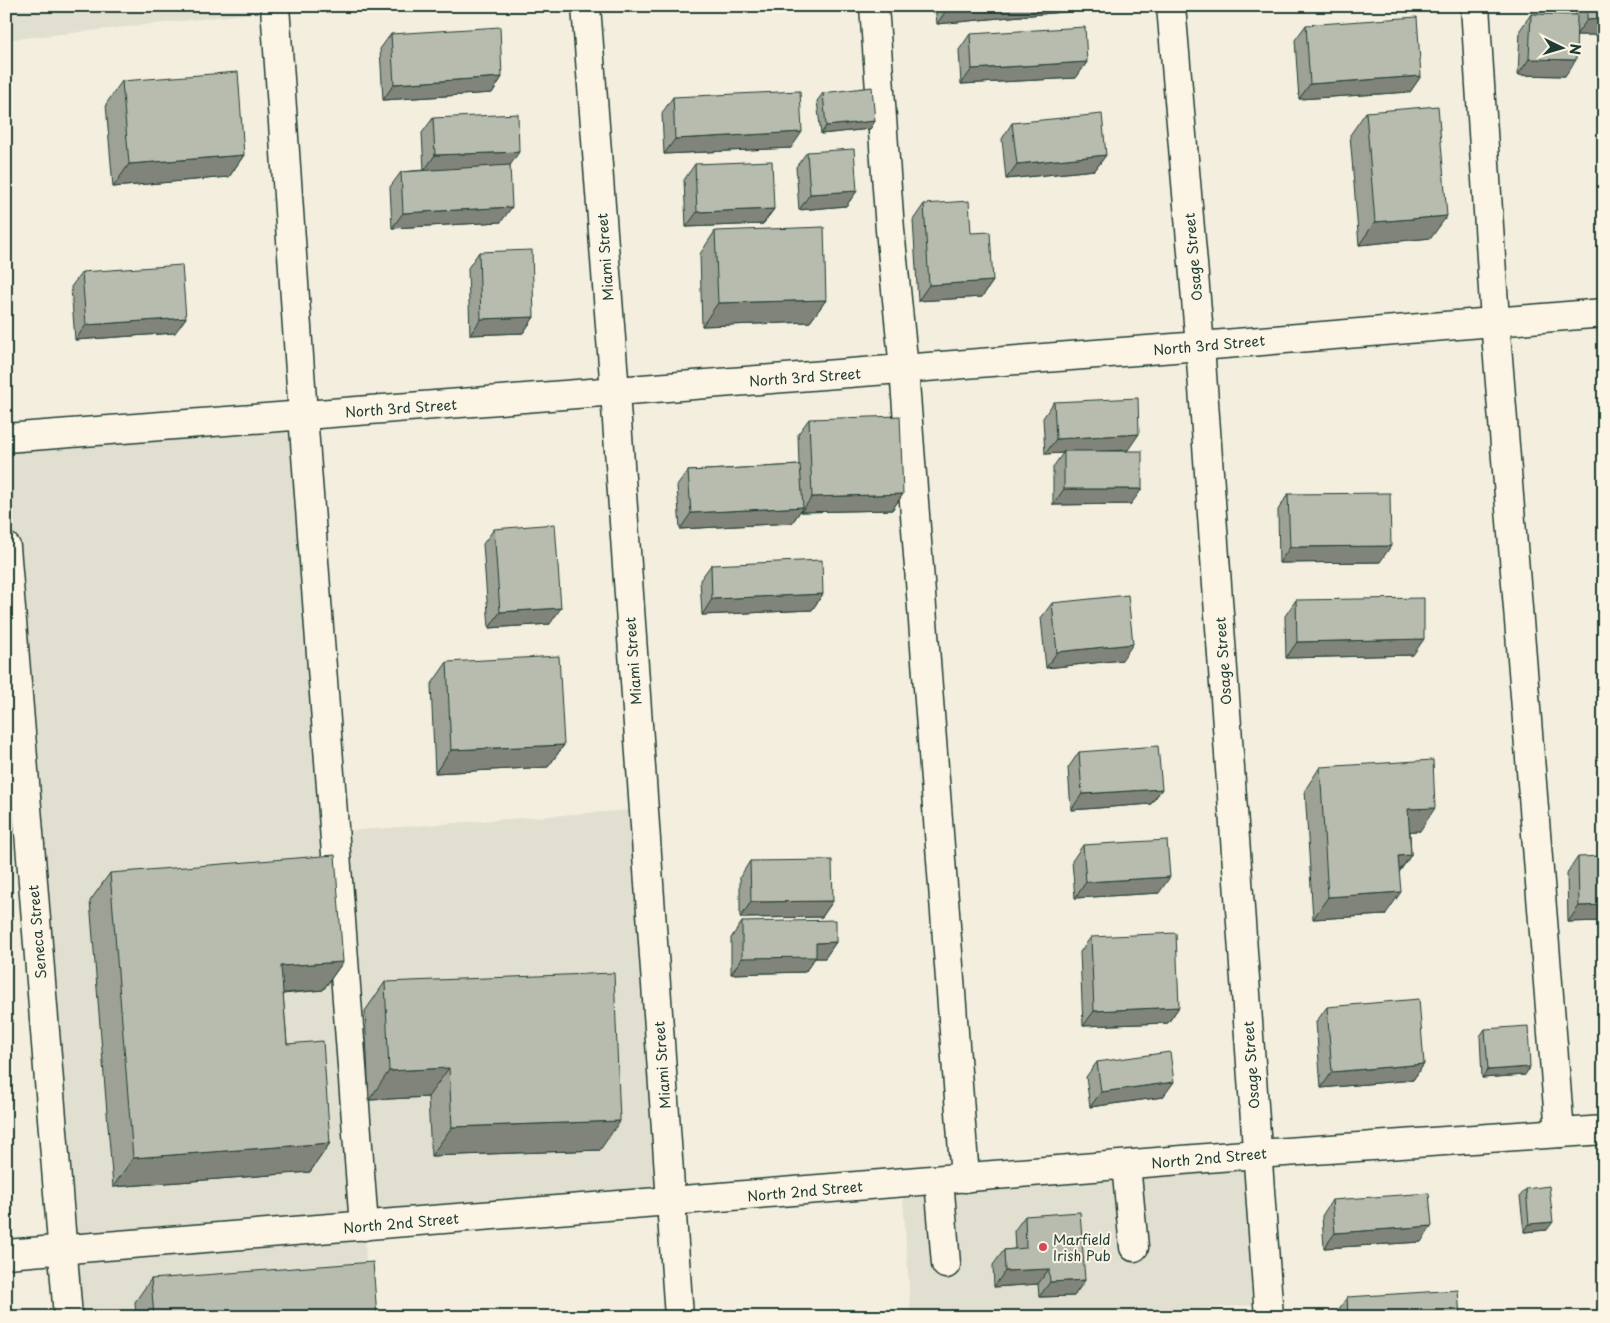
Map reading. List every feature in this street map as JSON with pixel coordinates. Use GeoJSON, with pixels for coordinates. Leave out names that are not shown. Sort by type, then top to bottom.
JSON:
{"type":"FeatureCollection","features":[{"type":"Feature","properties":{"kind":"street"},"geometry":{"type":"LineString","coordinates":[[275,6],[303,415],[364,1226]]}},
{"type":"Feature","properties":{"kind":"street","name":"Miami Street"},"geometry":{"type":"LineString","coordinates":[[586,6],[615,392],[679,1317]]}},
{"type":"Feature","properties":{"kind":"street"},"geometry":{"type":"LineString","coordinates":[[874,6],[890,230],[904,369],[952,1179],[946,1264]]}},
{"type":"Feature","properties":{"kind":"street","name":"Osage Street"},"geometry":{"type":"LineString","coordinates":[[1171,6],[1200,346],[1269,1317]]}},
{"type":"Feature","properties":{"kind":"street"},"geometry":{"type":"LineString","coordinates":[[1475,6],[1495,321],[1560,1133]]}},
{"type":"Feature","properties":{"kind":"street","name":"North 3rd Street"},"geometry":{"type":"LineString","coordinates":[[6,438],[615,392],[1604,313]]}},
{"type":"Feature","properties":{"kind":"street","name":"Seneca Street"},"geometry":{"type":"LineString","coordinates":[[6,547],[68,1317]]}},
{"type":"Feature","properties":{"kind":"street","name":"North 2nd Street"},"geometry":{"type":"LineString","coordinates":[[6,1254],[1257,1154],[1604,1130]]}},
{"type":"Feature","properties":{"kind":"street"},"geometry":{"type":"LineString","coordinates":[[1126,1165],[1134,1248]]}},
{"type":"Feature","properties":{"kind":"shaded area"},"geometry":{"type":"Polygon","coordinates":[[[6,6],[273,6],[273,11],[6,40],[6,6]]]}},
{"type":"Feature","properties":{"kind":"shaded area"},"geometry":{"type":"Polygon","coordinates":[[[303,415],[334,832],[644,809],[671,1202],[364,1227],[370,1317],[68,1317],[6,547],[6,438],[303,415]]]}},
{"type":"Feature","properties":{"kind":"shaded area"},"geometry":{"type":"Polygon","coordinates":[[[1257,1154],[1268,1304],[1080,1317],[911,1317],[902,1183],[1257,1154]]]}},
{"type":"Feature","properties":{"kind":"building"},"geometry":{"type":"Polygon","coordinates":[[[1587,6],[1604,6],[1604,19],[1587,20],[1587,6]]]}},
{"type":"Feature","properties":{"kind":"building"},"geometry":{"type":"Polygon","coordinates":[[[1531,14],[1577,15],[1576,60],[1529,59],[1531,14]]]}},
{"type":"Feature","properties":{"kind":"building"},"geometry":{"type":"Polygon","coordinates":[[[1417,17],[1421,76],[1310,84],[1306,25],[1417,17]]]}},
{"type":"Feature","properties":{"kind":"building"},"geometry":{"type":"Polygon","coordinates":[[[500,27],[502,77],[394,84],[391,34],[500,27]]]}},
{"type":"Feature","properties":{"kind":"building"},"geometry":{"type":"Polygon","coordinates":[[[1085,27],[1087,62],[972,69],[970,34],[1085,27]]]}},
{"type":"Feature","properties":{"kind":"building"},"geometry":{"type":"Polygon","coordinates":[[[238,72],[244,155],[129,164],[122,81],[238,72]]]}},
{"type":"Feature","properties":{"kind":"building"},"geometry":{"type":"Polygon","coordinates":[[[872,87],[875,121],[826,126],[823,93],[872,87]]]}},
{"type":"Feature","properties":{"kind":"building"},"geometry":{"type":"Polygon","coordinates":[[[800,91],[802,132],[675,139],[673,97],[800,91]]]}},
{"type":"Feature","properties":{"kind":"building"},"geometry":{"type":"Polygon","coordinates":[[[1438,106],[1447,216],[1375,222],[1366,112],[1438,106]]]}},
{"type":"Feature","properties":{"kind":"building"},"geometry":{"type":"Polygon","coordinates":[[[518,114],[519,152],[435,155],[433,118],[518,114]]]}},
{"type":"Feature","properties":{"kind":"building"},"geometry":{"type":"Polygon","coordinates":[[[1102,114],[1106,155],[1017,164],[1012,123],[1102,114]]]}},
{"type":"Feature","properties":{"kind":"building"},"geometry":{"type":"Polygon","coordinates":[[[854,149],[857,191],[810,194],[807,152],[854,149]]]}},
{"type":"Feature","properties":{"kind":"building"},"geometry":{"type":"Polygon","coordinates":[[[772,161],[774,209],[697,212],[695,164],[772,161]]]}},
{"type":"Feature","properties":{"kind":"building"},"geometry":{"type":"Polygon","coordinates":[[[510,165],[512,207],[403,213],[401,172],[510,165]]]}},
{"type":"Feature","properties":{"kind":"building"},"geometry":{"type":"Polygon","coordinates":[[[969,201],[971,233],[990,232],[993,281],[929,285],[924,204],[969,201]]]}},
{"type":"Feature","properties":{"kind":"building"},"geometry":{"type":"Polygon","coordinates":[[[824,227],[826,300],[718,303],[715,231],[824,227]]]}},
{"type":"Feature","properties":{"kind":"building"},"geometry":{"type":"Polygon","coordinates":[[[532,250],[534,317],[481,319],[479,252],[532,250]]]}},
{"type":"Feature","properties":{"kind":"building"},"geometry":{"type":"Polygon","coordinates":[[[182,265],[186,318],[86,325],[82,272],[182,265]]]}},
{"type":"Feature","properties":{"kind":"building"},"geometry":{"type":"Polygon","coordinates":[[[1138,398],[1139,434],[1056,439],[1054,402],[1138,398]]]}},
{"type":"Feature","properties":{"kind":"building"},"geometry":{"type":"Polygon","coordinates":[[[900,416],[903,494],[812,497],[809,419],[900,416]]]}},
{"type":"Feature","properties":{"kind":"building"},"geometry":{"type":"Polygon","coordinates":[[[1064,451],[1142,451],[1142,489],[1064,489],[1064,451]]]}},
{"type":"Feature","properties":{"kind":"building"},"geometry":{"type":"Polygon","coordinates":[[[800,465],[803,507],[691,513],[688,471],[800,465]]]}},
{"type":"Feature","properties":{"kind":"building"},"geometry":{"type":"Polygon","coordinates":[[[1390,493],[1391,546],[1290,547],[1288,494],[1390,493]]]}},
{"type":"Feature","properties":{"kind":"building"},"geometry":{"type":"Polygon","coordinates":[[[555,524],[561,608],[500,612],[494,529],[555,524]]]}},
{"type":"Feature","properties":{"kind":"building"},"geometry":{"type":"Polygon","coordinates":[[[822,560],[823,594],[712,599],[711,565],[822,560]]]}},
{"type":"Feature","properties":{"kind":"building"},"geometry":{"type":"Polygon","coordinates":[[[1128,595],[1133,644],[1057,652],[1052,603],[1128,595]]]}},
{"type":"Feature","properties":{"kind":"building"},"geometry":{"type":"Polygon","coordinates":[[[1424,598],[1424,639],[1297,642],[1296,600],[1424,598]]]}},
{"type":"Feature","properties":{"kind":"building"},"geometry":{"type":"Polygon","coordinates":[[[559,656],[564,745],[451,750],[447,662],[559,656]]]}},
{"type":"Feature","properties":{"kind":"building"},"geometry":{"type":"Polygon","coordinates":[[[1158,746],[1162,789],[1082,794],[1079,752],[1158,746]]]}},
{"type":"Feature","properties":{"kind":"building"},"geometry":{"type":"Polygon","coordinates":[[[1433,760],[1435,808],[1408,809],[1411,855],[1398,856],[1401,892],[1328,897],[1320,767],[1433,760]]]}},
{"type":"Feature","properties":{"kind":"building"},"geometry":{"type":"Polygon","coordinates":[[[6,797],[10,877],[6,877],[6,797]]]}},
{"type":"Feature","properties":{"kind":"building"},"geometry":{"type":"Polygon","coordinates":[[[1167,840],[1170,877],[1086,882],[1083,845],[1167,840]]]}},
{"type":"Feature","properties":{"kind":"building"},"geometry":{"type":"Polygon","coordinates":[[[335,855],[343,962],[281,966],[287,1044],[323,1041],[330,1143],[133,1158],[110,873],[335,855]]]}},
{"type":"Feature","properties":{"kind":"building"},"geometry":{"type":"Polygon","coordinates":[[[1604,856],[1604,905],[1579,906],[1578,857],[1604,856]]]}},
{"type":"Feature","properties":{"kind":"building"},"geometry":{"type":"Polygon","coordinates":[[[832,860],[833,901],[751,902],[750,861],[832,860]]]}},
{"type":"Feature","properties":{"kind":"building"},"geometry":{"type":"Polygon","coordinates":[[[836,920],[836,942],[816,943],[816,957],[742,958],[742,922],[836,920]]]}},
{"type":"Feature","properties":{"kind":"building"},"geometry":{"type":"Polygon","coordinates":[[[1176,933],[1179,1007],[1094,1011],[1091,937],[1176,933]]]}},
{"type":"Feature","properties":{"kind":"building"},"geometry":{"type":"Polygon","coordinates":[[[614,973],[620,1121],[452,1127],[449,1068],[389,1071],[385,982],[614,973]]]}},
{"type":"Feature","properties":{"kind":"building"},"geometry":{"type":"Polygon","coordinates":[[[1419,999],[1424,1064],[1332,1072],[1327,1007],[1419,999]]]}},
{"type":"Feature","properties":{"kind":"building"},"geometry":{"type":"Polygon","coordinates":[[[1528,1026],[1530,1067],[1488,1070],[1485,1029],[1528,1026]]]}},
{"type":"Feature","properties":{"kind":"building"},"geometry":{"type":"Polygon","coordinates":[[[1170,1052],[1174,1082],[1101,1092],[1097,1062],[1170,1052]]]}},
{"type":"Feature","properties":{"kind":"building"},"geometry":{"type":"Polygon","coordinates":[[[1549,1186],[1553,1222],[1529,1224],[1526,1189],[1549,1186]]]}},
{"type":"Feature","properties":{"kind":"building"},"geometry":{"type":"Polygon","coordinates":[[[1429,1193],[1432,1226],[1335,1233],[1332,1200],[1429,1193]]]}},
{"type":"Feature","properties":{"kind":"building"},"geometry":{"type":"Polygon","coordinates":[[[1080,1212],[1085,1280],[1050,1282],[1049,1269],[1005,1271],[1004,1250],[1026,1248],[1025,1216],[1080,1212]]]}},
{"type":"Feature","properties":{"kind":"building"},"geometry":{"type":"Polygon","coordinates":[[[373,1262],[377,1317],[154,1317],[151,1279],[373,1262]]]}},
{"type":"Feature","properties":{"kind":"building"},"geometry":{"type":"Polygon","coordinates":[[[1458,1290],[1460,1317],[1348,1317],[1347,1297],[1458,1290]]]}},
{"type":"Feature","properties":{"kind":"place","name":"Marfield Irish Pub"},"geometry":{"type":"Point","coordinates":[1043,1247]}}]}
